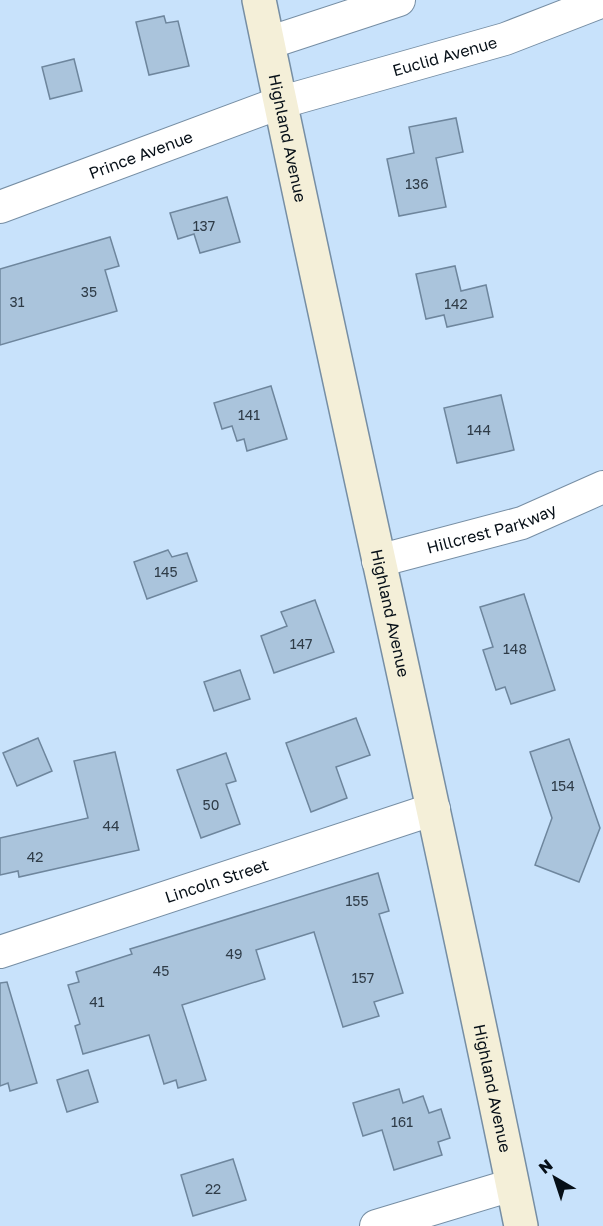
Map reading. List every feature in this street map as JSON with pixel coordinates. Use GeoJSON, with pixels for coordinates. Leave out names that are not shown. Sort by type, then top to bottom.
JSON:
{"type":"FeatureCollection","features":[{"type":"Feature","properties":{"kind":"main road","name":"Highland Avenue"},"geometry":{"type":"LineString","coordinates":[[260,0],[378,561],[434,808],[521,1226]]}},
{"type":"Feature","properties":{"kind":"street"},"geometry":{"type":"LineString","coordinates":[[268,44],[399,0]]}},
{"type":"Feature","properties":{"kind":"street","name":"Euclid Avenue"},"geometry":{"type":"LineString","coordinates":[[282,102],[505,39],[603,1]]}},
{"type":"Feature","properties":{"kind":"street","name":"Prince Avenue"},"geometry":{"type":"LineString","coordinates":[[0,207],[282,102]]}},
{"type":"Feature","properties":{"kind":"street","name":"Hillcrest Parkway"},"geometry":{"type":"LineString","coordinates":[[378,561],[522,523],[603,487]]}},
{"type":"Feature","properties":{"kind":"street","name":"Lincoln Street"},"geometry":{"type":"LineString","coordinates":[[0,952],[434,808]]}},
{"type":"Feature","properties":{"kind":"street"},"geometry":{"type":"LineString","coordinates":[[376,1226],[513,1185]]}},
{"type":"Feature","properties":{"kind":"building"},"geometry":{"type":"Polygon","coordinates":[[[164,16],[166,23],[178,21],[189,66],[149,75],[136,22],[164,16]]]}},
{"type":"Feature","properties":{"kind":"building"},"geometry":{"type":"Polygon","coordinates":[[[74,59],[82,91],[50,99],[42,67],[74,59]]]}},
{"type":"Feature","properties":{"kind":"building"},"geometry":{"type":"Polygon","coordinates":[[[456,118],[463,152],[436,158],[446,207],[399,216],[387,159],[414,153],[409,127],[456,118]]]}},
{"type":"Feature","properties":{"kind":"building"},"geometry":{"type":"Polygon","coordinates":[[[227,197],[240,242],[200,253],[194,234],[178,239],[170,213],[227,197]]]}},
{"type":"Feature","properties":{"kind":"building"},"geometry":{"type":"Polygon","coordinates":[[[110,237],[119,266],[105,270],[117,311],[0,345],[0,269],[110,237]]]}},
{"type":"Feature","properties":{"kind":"building"},"geometry":{"type":"Polygon","coordinates":[[[455,266],[461,291],[486,285],[493,317],[447,327],[444,315],[426,319],[416,274],[455,266]]]}},
{"type":"Feature","properties":{"kind":"building"},"geometry":{"type":"Polygon","coordinates":[[[271,386],[287,439],[247,451],[244,439],[237,441],[232,426],[222,429],[214,403],[271,386]]]}},
{"type":"Feature","properties":{"kind":"building"},"geometry":{"type":"Polygon","coordinates":[[[501,395],[514,450],[457,463],[444,408],[501,395]]]}},
{"type":"Feature","properties":{"kind":"building"},"geometry":{"type":"Polygon","coordinates":[[[168,550],[172,557],[187,553],[197,581],[147,599],[134,562],[168,550]]]}},
{"type":"Feature","properties":{"kind":"building"},"geometry":{"type":"Polygon","coordinates":[[[524,594],[555,690],[511,704],[505,687],[496,690],[483,650],[493,647],[480,607],[524,594]]]}},
{"type":"Feature","properties":{"kind":"building"},"geometry":{"type":"Polygon","coordinates":[[[315,600],[334,652],[274,673],[261,636],[287,626],[281,612],[315,600]]]}},
{"type":"Feature","properties":{"kind":"building"},"geometry":{"type":"Polygon","coordinates":[[[240,670],[250,699],[214,711],[204,682],[240,670]]]}},
{"type":"Feature","properties":{"kind":"building"},"geometry":{"type":"Polygon","coordinates":[[[356,718],[370,755],[336,767],[347,798],[311,812],[286,743],[356,718]]]}},
{"type":"Feature","properties":{"kind":"building"},"geometry":{"type":"Polygon","coordinates":[[[38,738],[52,771],[17,786],[3,753],[38,738]]]}},
{"type":"Feature","properties":{"kind":"building"},"geometry":{"type":"Polygon","coordinates":[[[569,739],[600,828],[579,882],[535,865],[552,818],[530,752],[569,739]]]}},
{"type":"Feature","properties":{"kind":"building"},"geometry":{"type":"Polygon","coordinates":[[[115,752],[139,850],[19,877],[18,871],[0,875],[0,838],[88,818],[74,761],[115,752]]]}},
{"type":"Feature","properties":{"kind":"building"},"geometry":{"type":"Polygon","coordinates":[[[226,753],[236,781],[226,784],[240,824],[201,838],[177,770],[226,753]]]}},
{"type":"Feature","properties":{"kind":"building"},"geometry":{"type":"Polygon","coordinates":[[[378,873],[389,911],[379,914],[403,993],[374,1002],[379,1016],[343,1027],[314,932],[256,950],[265,979],[182,1005],[206,1080],[178,1088],[176,1080],[164,1084],[149,1035],[83,1054],[75,1026],[80,1024],[68,985],[79,982],[76,972],[132,954],[130,949],[378,873]]]}},
{"type":"Feature","properties":{"kind":"building"},"geometry":{"type":"Polygon","coordinates":[[[7,982],[37,1083],[10,1091],[8,1083],[0,1086],[0,983],[7,982]]]}},
{"type":"Feature","properties":{"kind":"building"},"geometry":{"type":"Polygon","coordinates":[[[88,1070],[98,1102],[67,1112],[57,1080],[88,1070]]]}},
{"type":"Feature","properties":{"kind":"building"},"geometry":{"type":"Polygon","coordinates":[[[399,1089],[403,1103],[423,1096],[429,1113],[441,1109],[450,1138],[438,1142],[442,1155],[394,1170],[382,1130],[363,1136],[353,1103],[399,1089]]]}},
{"type":"Feature","properties":{"kind":"building"},"geometry":{"type":"Polygon","coordinates":[[[233,1159],[246,1200],[193,1216],[181,1175],[233,1159]]]}}]}
